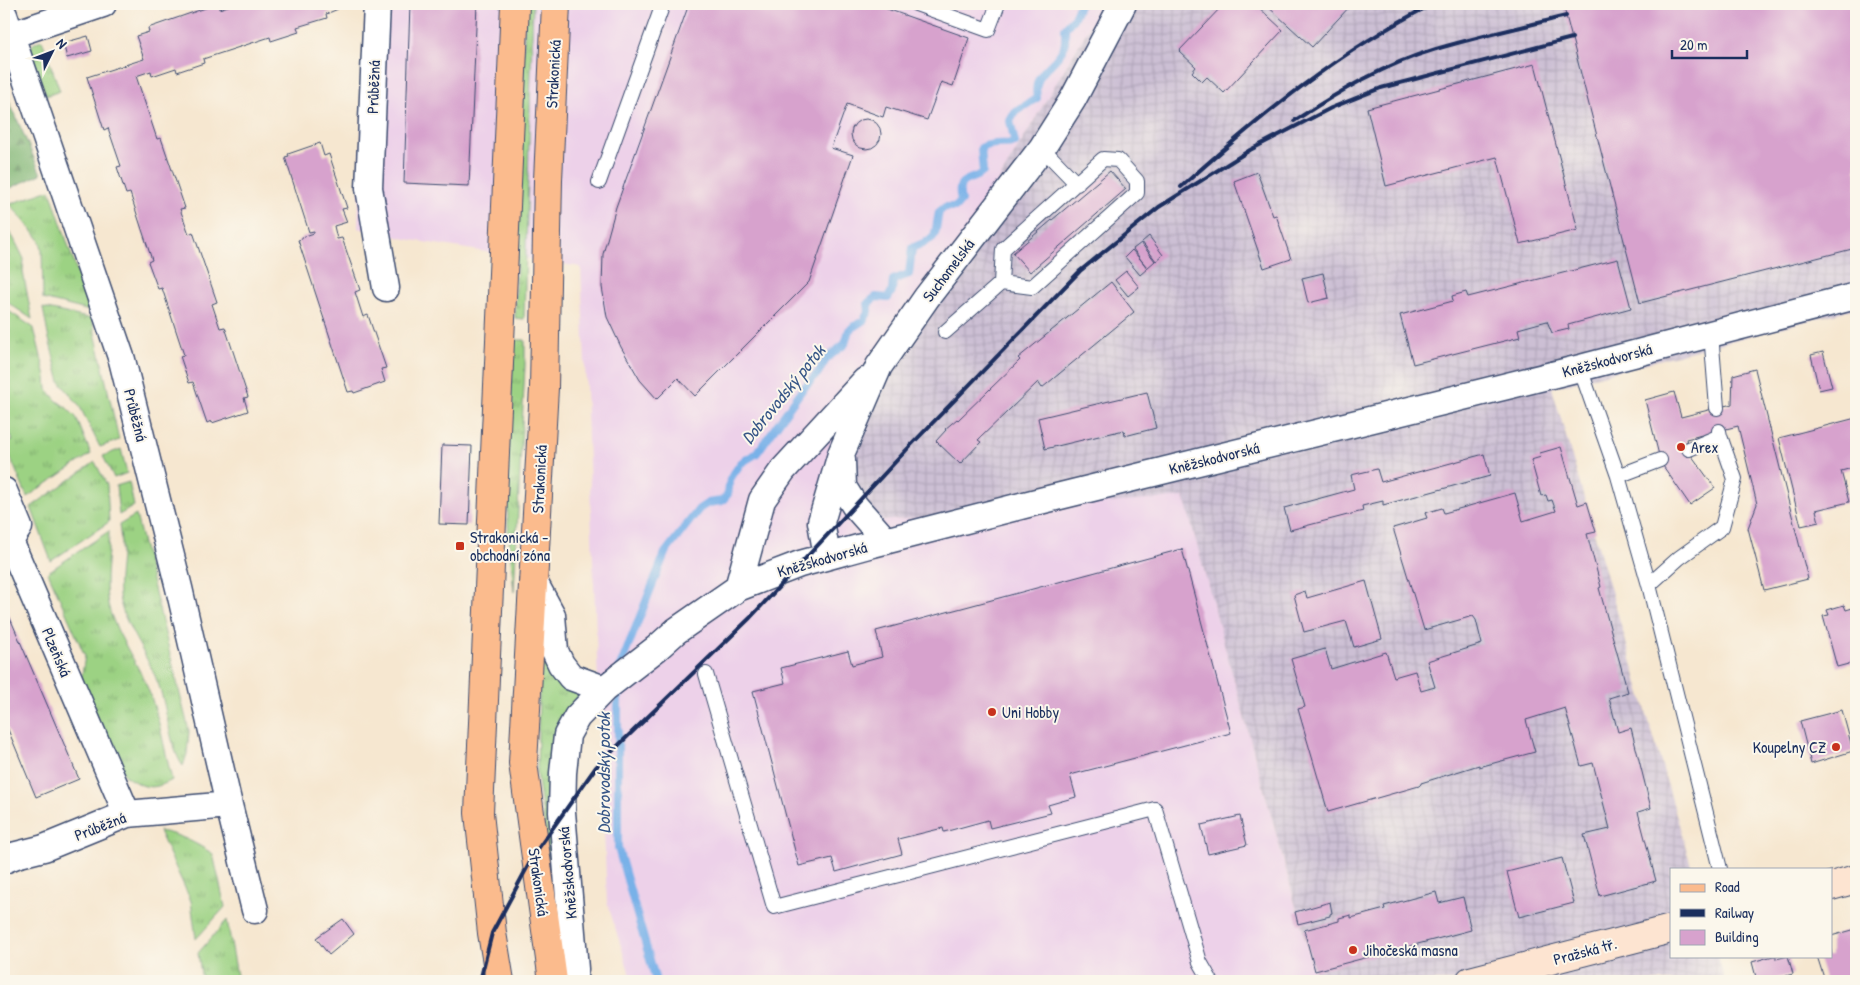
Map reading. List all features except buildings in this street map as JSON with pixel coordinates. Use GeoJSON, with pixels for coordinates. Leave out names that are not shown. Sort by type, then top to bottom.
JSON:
{"type":"FeatureCollection","features":[{"type":"Feature","properties":{"kind":"main road"},"geometry":{"type":"LineString","coordinates":[[500,981],[492,933],[479,813],[515,4]]}},
{"type":"Feature","properties":{"kind":"main road","name":"Strakonická"},"geometry":{"type":"LineString","coordinates":[[552,981],[523,763],[544,388],[548,180],[556,4]]}},
{"type":"Feature","properties":{"kind":"main road"},"geometry":{"type":"LineString","coordinates":[[1832,886],[1856,879]]}},
{"type":"Feature","properties":{"kind":"main road","name":"Pražská tř."},"geometry":{"type":"LineString","coordinates":[[1470,981],[1497,978],[1670,929]]}},
{"type":"Feature","properties":{"kind":"street","name":"Průběžná"},"geometry":{"type":"LineString","coordinates":[[103,4],[7,25],[122,360],[179,588],[255,910]]}},
{"type":"Feature","properties":{"kind":"street","name":"Průběžná"},"geometry":{"type":"LineString","coordinates":[[377,4],[369,188],[386,288]]}},
{"type":"Feature","properties":{"kind":"street","name":"Suchomelská"},"geometry":{"type":"LineString","coordinates":[[827,556],[821,522],[841,454],[879,366],[927,297],[1042,148],[1073,99],[1123,4]]}},
{"type":"Feature","properties":{"kind":"street","name":"Kněžskodvorská"},"geometry":{"type":"LineString","coordinates":[[574,981],[562,812],[563,773],[567,735],[577,717],[605,688],[676,631],[738,588],[772,574],[827,556],[1040,501],[1580,368],[1856,296]]}},
{"type":"Feature","properties":{"kind":"street"},"geometry":{"type":"LineString","coordinates":[[738,588],[762,500],[783,470],[879,366]]}},
{"type":"Feature","properties":{"kind":"street"},"geometry":{"type":"LineString","coordinates":[[841,454],[843,488],[855,506],[886,541]]}},
{"type":"Feature","properties":{"kind":"street","name":"Plzeňská"},"geometry":{"type":"LineString","coordinates":[[4,490],[19,527],[10,541],[128,814]]}},
{"type":"Feature","properties":{"kind":"street"},"geometry":{"type":"LineString","coordinates":[[533,580],[552,615],[555,651],[560,664],[571,676],[605,688]]}},
{"type":"Feature","properties":{"kind":"street","name":"Průběžná"},"geometry":{"type":"LineString","coordinates":[[4,860],[44,848],[128,814],[229,805]]}},
{"type":"Feature","properties":{"kind":"lane"},"geometry":{"type":"LineString","coordinates":[[599,182],[662,4]]}},
{"type":"Feature","properties":{"kind":"lane"},"geometry":{"type":"LineString","coordinates":[[916,4],[988,30],[998,4]]}},
{"type":"Feature","properties":{"kind":"lane"},"geometry":{"type":"LineString","coordinates":[[1042,148],[1077,184]]}},
{"type":"Feature","properties":{"kind":"lane"},"geometry":{"type":"LineString","coordinates":[[945,332],[1001,283],[1003,249],[1103,159],[1118,160],[1138,180],[1137,193],[1032,287],[1001,283]]}},
{"type":"Feature","properties":{"kind":"lane"},"geometry":{"type":"LineString","coordinates":[[1711,333],[1717,408]]}},
{"type":"Feature","properties":{"kind":"lane"},"geometry":{"type":"LineString","coordinates":[[1580,368],[1618,476],[1649,585],[1720,868]]}},
{"type":"Feature","properties":{"kind":"lane"},"geometry":{"type":"LineString","coordinates":[[1649,585],[1679,558],[1722,526],[1735,479],[1719,434],[1689,449]]}},
{"type":"Feature","properties":{"kind":"lane"},"geometry":{"type":"LineString","coordinates":[[1618,476],[1660,460]]}},
{"type":"Feature","properties":{"kind":"lane"},"geometry":{"type":"LineString","coordinates":[[706,674],[774,907],[1154,810],[1200,962],[1211,981]]}},
{"type":"Feature","properties":{"kind":"shaded area"},"geometry":{"type":"Polygon","coordinates":[[[366,4],[1103,4],[880,381],[879,521],[1184,496],[1314,973],[1279,981],[632,981],[607,902],[581,267],[411,240],[358,228],[366,4]]]}},
{"type":"Feature","properties":{"kind":"shaded area"},"geometry":{"type":"Polygon","coordinates":[[[1103,4],[1856,4],[1856,308],[1552,388],[1692,868],[1670,868],[1670,958],[1719,958],[1725,981],[1318,981],[1184,497],[879,521],[848,483],[880,381],[1103,4]]]}},
{"type":"Feature","properties":{"kind":"green space"},"geometry":{"type":"Polygon","coordinates":[[[525,4],[533,4],[524,319],[515,318],[525,4]]]}},
{"type":"Feature","properties":{"kind":"green space"},"geometry":{"type":"Polygon","coordinates":[[[42,40],[60,91],[46,96],[31,54],[31,46],[42,40]]]}},
{"type":"Feature","properties":{"kind":"green space"},"geometry":{"type":"Polygon","coordinates":[[[4,89],[41,174],[4,191],[4,89]]]}},
{"type":"Feature","properties":{"kind":"green space"},"geometry":{"type":"Polygon","coordinates":[[[50,190],[90,311],[43,299],[42,249],[39,239],[10,204],[50,190]]]}},
{"type":"Feature","properties":{"kind":"green space"},"geometry":{"type":"Polygon","coordinates":[[[4,226],[13,237],[24,259],[23,272],[32,319],[4,300],[4,226]]]}},
{"type":"Feature","properties":{"kind":"green space"},"geometry":{"type":"Polygon","coordinates":[[[4,308],[34,328],[46,377],[47,389],[56,400],[76,417],[91,454],[27,497],[4,442],[13,441],[4,418],[4,308]]]}},
{"type":"Feature","properties":{"kind":"green space"},"geometry":{"type":"Polygon","coordinates":[[[43,308],[92,319],[119,440],[100,447],[79,405],[60,382],[43,308]]]}},
{"type":"Feature","properties":{"kind":"green space"},"geometry":{"type":"Polygon","coordinates":[[[514,340],[525,340],[525,365],[514,592],[508,525],[507,472],[514,340]]]}},
{"type":"Feature","properties":{"kind":"green space"},"geometry":{"type":"Polygon","coordinates":[[[121,449],[127,473],[114,478],[103,456],[121,449]]]}},
{"type":"Feature","properties":{"kind":"green space"},"geometry":{"type":"Polygon","coordinates":[[[95,462],[107,485],[109,522],[51,561],[31,507],[95,462]]]}},
{"type":"Feature","properties":{"kind":"green space"},"geometry":{"type":"Polygon","coordinates":[[[129,482],[134,506],[119,515],[116,486],[129,482]]]}},
{"type":"Feature","properties":{"kind":"green space"},"geometry":{"type":"Polygon","coordinates":[[[136,515],[189,731],[187,754],[183,766],[175,749],[162,695],[155,675],[128,623],[120,602],[121,544],[119,525],[136,515]]]}},
{"type":"Feature","properties":{"kind":"green space"},"geometry":{"type":"Polygon","coordinates":[[[109,531],[106,577],[108,604],[115,624],[151,695],[158,719],[172,780],[159,786],[148,787],[125,776],[80,686],[85,656],[48,572],[109,531]]]}},
{"type":"Feature","properties":{"kind":"green space"},"geometry":{"type":"Polygon","coordinates":[[[541,623],[585,693],[571,713],[565,981],[537,772],[541,623]]]}},
{"type":"Feature","properties":{"kind":"green space"},"geometry":{"type":"Polygon","coordinates":[[[159,831],[173,834],[213,854],[225,907],[196,939],[191,901],[159,831]]]}},
{"type":"Feature","properties":{"kind":"green space"},"geometry":{"type":"Polygon","coordinates":[[[227,920],[238,981],[202,981],[198,953],[227,920]]]}},
{"type":"Feature","properties":{"kind":"waterway","name":"Dobrovodský potok"},"geometry":{"type":"LineString","coordinates":[[620,667],[665,553],[699,509],[708,503],[722,501],[728,494],[730,479],[741,463],[757,453],[802,390],[818,373],[827,358],[845,344],[849,330],[864,320],[869,311],[868,303],[876,297],[888,298],[892,291],[893,280],[909,274],[912,248],[934,236],[939,212],[945,207],[956,207],[961,201],[960,187],[962,183],[983,172],[981,148],[993,144],[1015,143],[1010,121],[1015,112],[1037,98],[1036,89],[1038,81],[1064,47],[1065,28],[1073,19],[1080,4]]}},
{"type":"Feature","properties":{"kind":"waterway","name":"Dobrovodský potok"},"geometry":{"type":"LineString","coordinates":[[618,686],[618,848],[656,981]]}},
{"type":"Feature","properties":{"kind":"railway"},"geometry":{"type":"LineString","coordinates":[[1181,187],[1301,87],[1365,42],[1433,4]]}},
{"type":"Feature","properties":{"kind":"railway"},"geometry":{"type":"LineString","coordinates":[[1294,121],[1362,80],[1398,62],[1468,40],[1566,16]]}},
{"type":"Feature","properties":{"kind":"railway"},"geometry":{"type":"LineString","coordinates":[[480,981],[492,933],[535,853],[596,767],[750,618],[912,444],[1080,271],[1159,207],[1250,150],[1331,108],[1381,88],[1572,38]]}},
{"type":"Feature","properties":{"kind":"place","name":"Arex"},"geometry":{"type":"Point","coordinates":[1681,447]}},
{"type":"Feature","properties":{"kind":"place","name":"Strakonická - obchodní zóna"},"geometry":{"type":"Point","coordinates":[460,546]}},
{"type":"Feature","properties":{"kind":"place","name":"Uni Hobby"},"geometry":{"type":"Point","coordinates":[992,712]}},
{"type":"Feature","properties":{"kind":"place","name":"Koupelny CZ"},"geometry":{"type":"Point","coordinates":[1836,747]}},
{"type":"Feature","properties":{"kind":"place","name":"Jihočeská masna"},"geometry":{"type":"Point","coordinates":[1353,950]}}]}
